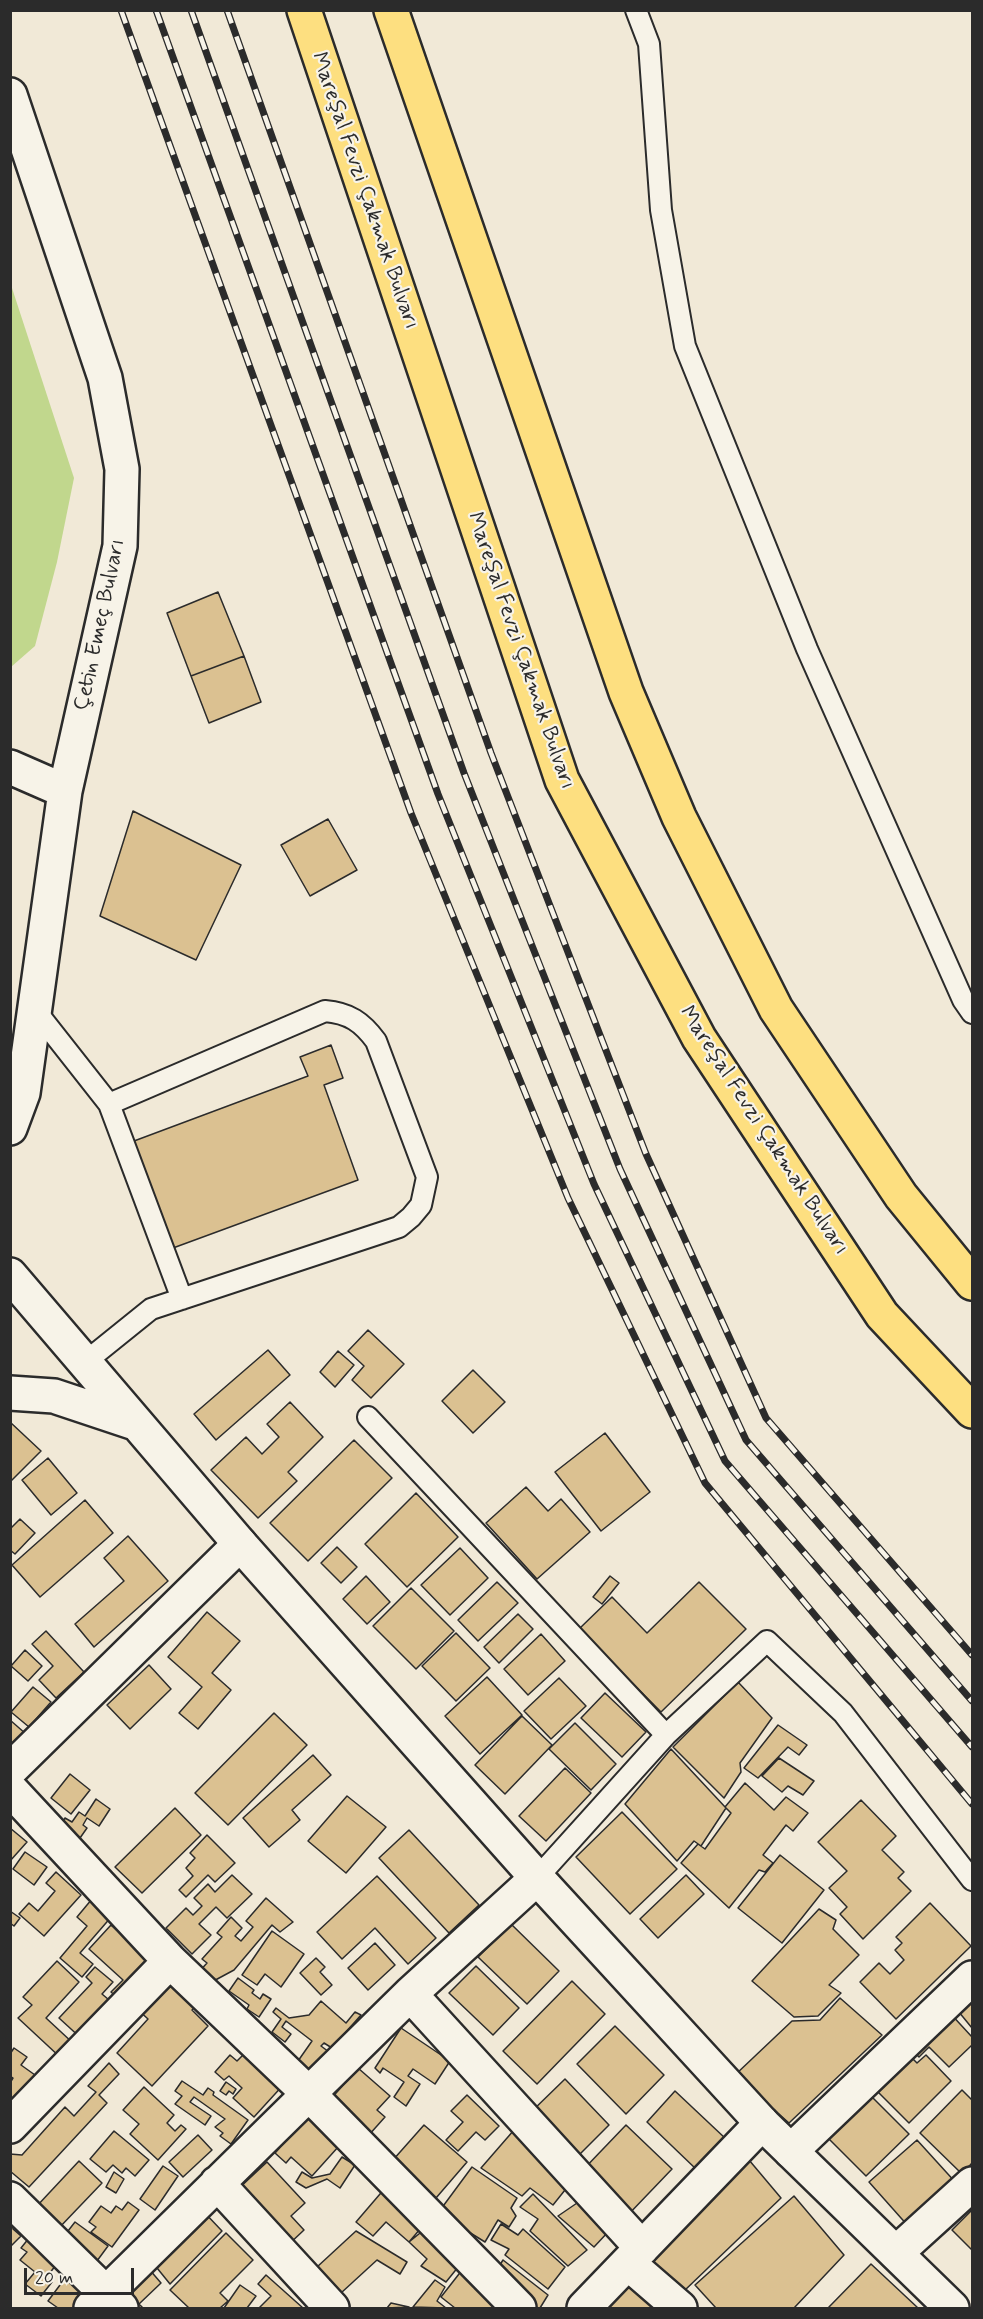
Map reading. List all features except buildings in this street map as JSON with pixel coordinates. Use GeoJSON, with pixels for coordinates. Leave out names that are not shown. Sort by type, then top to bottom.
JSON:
{"type":"FeatureCollection","features":[{"type":"Feature","properties":{"kind":"main road","name":"Mareşal Fevzi Çakmak Bulvarı"},"geometry":{"type":"LineString","coordinates":[[304,10],[562,780],[699,1038],[882,1315],[972,1411]]}},
{"type":"Feature","properties":{"kind":"main road"},"geometry":{"type":"LineString","coordinates":[[391,10],[626,692],[679,818],[776,1009],[902,1196],[972,1283]]}},
{"type":"Feature","properties":{"kind":"street","name":"Çetin Emeç Bulvarı"},"geometry":{"type":"LineString","coordinates":[[10,95],[105,378],[122,469],[120,546],[65,791],[23,1093],[10,1128]]}},
{"type":"Feature","properties":{"kind":"street"},"geometry":{"type":"LineString","coordinates":[[10,766],[65,791]]}},
{"type":"Feature","properties":{"kind":"street"},"geometry":{"type":"LineString","coordinates":[[10,1275],[240,1544],[537,1878],[762,2123],[952,2308]]}},
{"type":"Feature","properties":{"kind":"street"},"geometry":{"type":"LineString","coordinates":[[10,1393],[54,1396],[135,1423]]}},
{"type":"Feature","properties":{"kind":"street"},"geometry":{"type":"LineString","coordinates":[[10,1770],[240,1544]]}},
{"type":"Feature","properties":{"kind":"street"},"geometry":{"type":"LineString","coordinates":[[10,1789],[170,1961],[308,2093],[519,2308]]}},
{"type":"Feature","properties":{"kind":"street"},"geometry":{"type":"LineString","coordinates":[[10,2199],[106,2303],[217,2183],[308,2093],[410,1994],[537,1878]]}},
{"type":"Feature","properties":{"kind":"street"},"geometry":{"type":"LineString","coordinates":[[10,2126],[170,1961]]}},
{"type":"Feature","properties":{"kind":"street"},"geometry":{"type":"LineString","coordinates":[[791,2151],[972,1978]]}},
{"type":"Feature","properties":{"kind":"street"},"geometry":{"type":"LineString","coordinates":[[410,1994],[680,2308]]}},
{"type":"Feature","properties":{"kind":"street"},"geometry":{"type":"LineString","coordinates":[[584,2308],[762,2123]]}},
{"type":"Feature","properties":{"kind":"street"},"geometry":{"type":"LineString","coordinates":[[217,2183],[332,2308]]}},
{"type":"Feature","properties":{"kind":"street"},"geometry":{"type":"LineString","coordinates":[[896,2253],[972,2184]]}},
{"type":"Feature","properties":{"kind":"lane"},"geometry":{"type":"LineString","coordinates":[[636,10],[649,44],[661,210],[685,346],[807,649],[963,1000],[972,1013]]}},
{"type":"Feature","properties":{"kind":"lane"},"geometry":{"type":"LineString","coordinates":[[35,1010],[109,1104],[182,1299]]}},
{"type":"Feature","properties":{"kind":"lane"},"geometry":{"type":"LineString","coordinates":[[84,1363],[150,1309],[399,1227],[421,1205],[427,1177],[376,1041],[367,1028],[354,1018],[340,1012],[325,1011],[109,1104]]}},
{"type":"Feature","properties":{"kind":"lane"},"geometry":{"type":"LineString","coordinates":[[368,1417],[666,1735]]}},
{"type":"Feature","properties":{"kind":"lane"},"geometry":{"type":"LineString","coordinates":[[537,1878],[666,1735],[767,1641],[843,1713],[972,1880]]}},
{"type":"Feature","properties":{"kind":"green space"},"geometry":{"type":"Polygon","coordinates":[[[11,285],[74,478],[57,562],[35,646],[11,667],[11,285]]]}},
{"type":"Feature","properties":{"kind":"railway"},"geometry":{"type":"LineString","coordinates":[[121,10],[411,813],[568,1198],[705,1483],[972,1804]]}},
{"type":"Feature","properties":{"kind":"railway"},"geometry":{"type":"LineString","coordinates":[[156,10],[438,794],[594,1184],[725,1461],[972,1747]]}},
{"type":"Feature","properties":{"kind":"railway"},"geometry":{"type":"LineString","coordinates":[[191,10],[464,773],[620,1169],[746,1440],[972,1701]]}},
{"type":"Feature","properties":{"kind":"railway"},"geometry":{"type":"LineString","coordinates":[[227,10],[491,753],[646,1154],[766,1418],[972,1655]]}}]}
